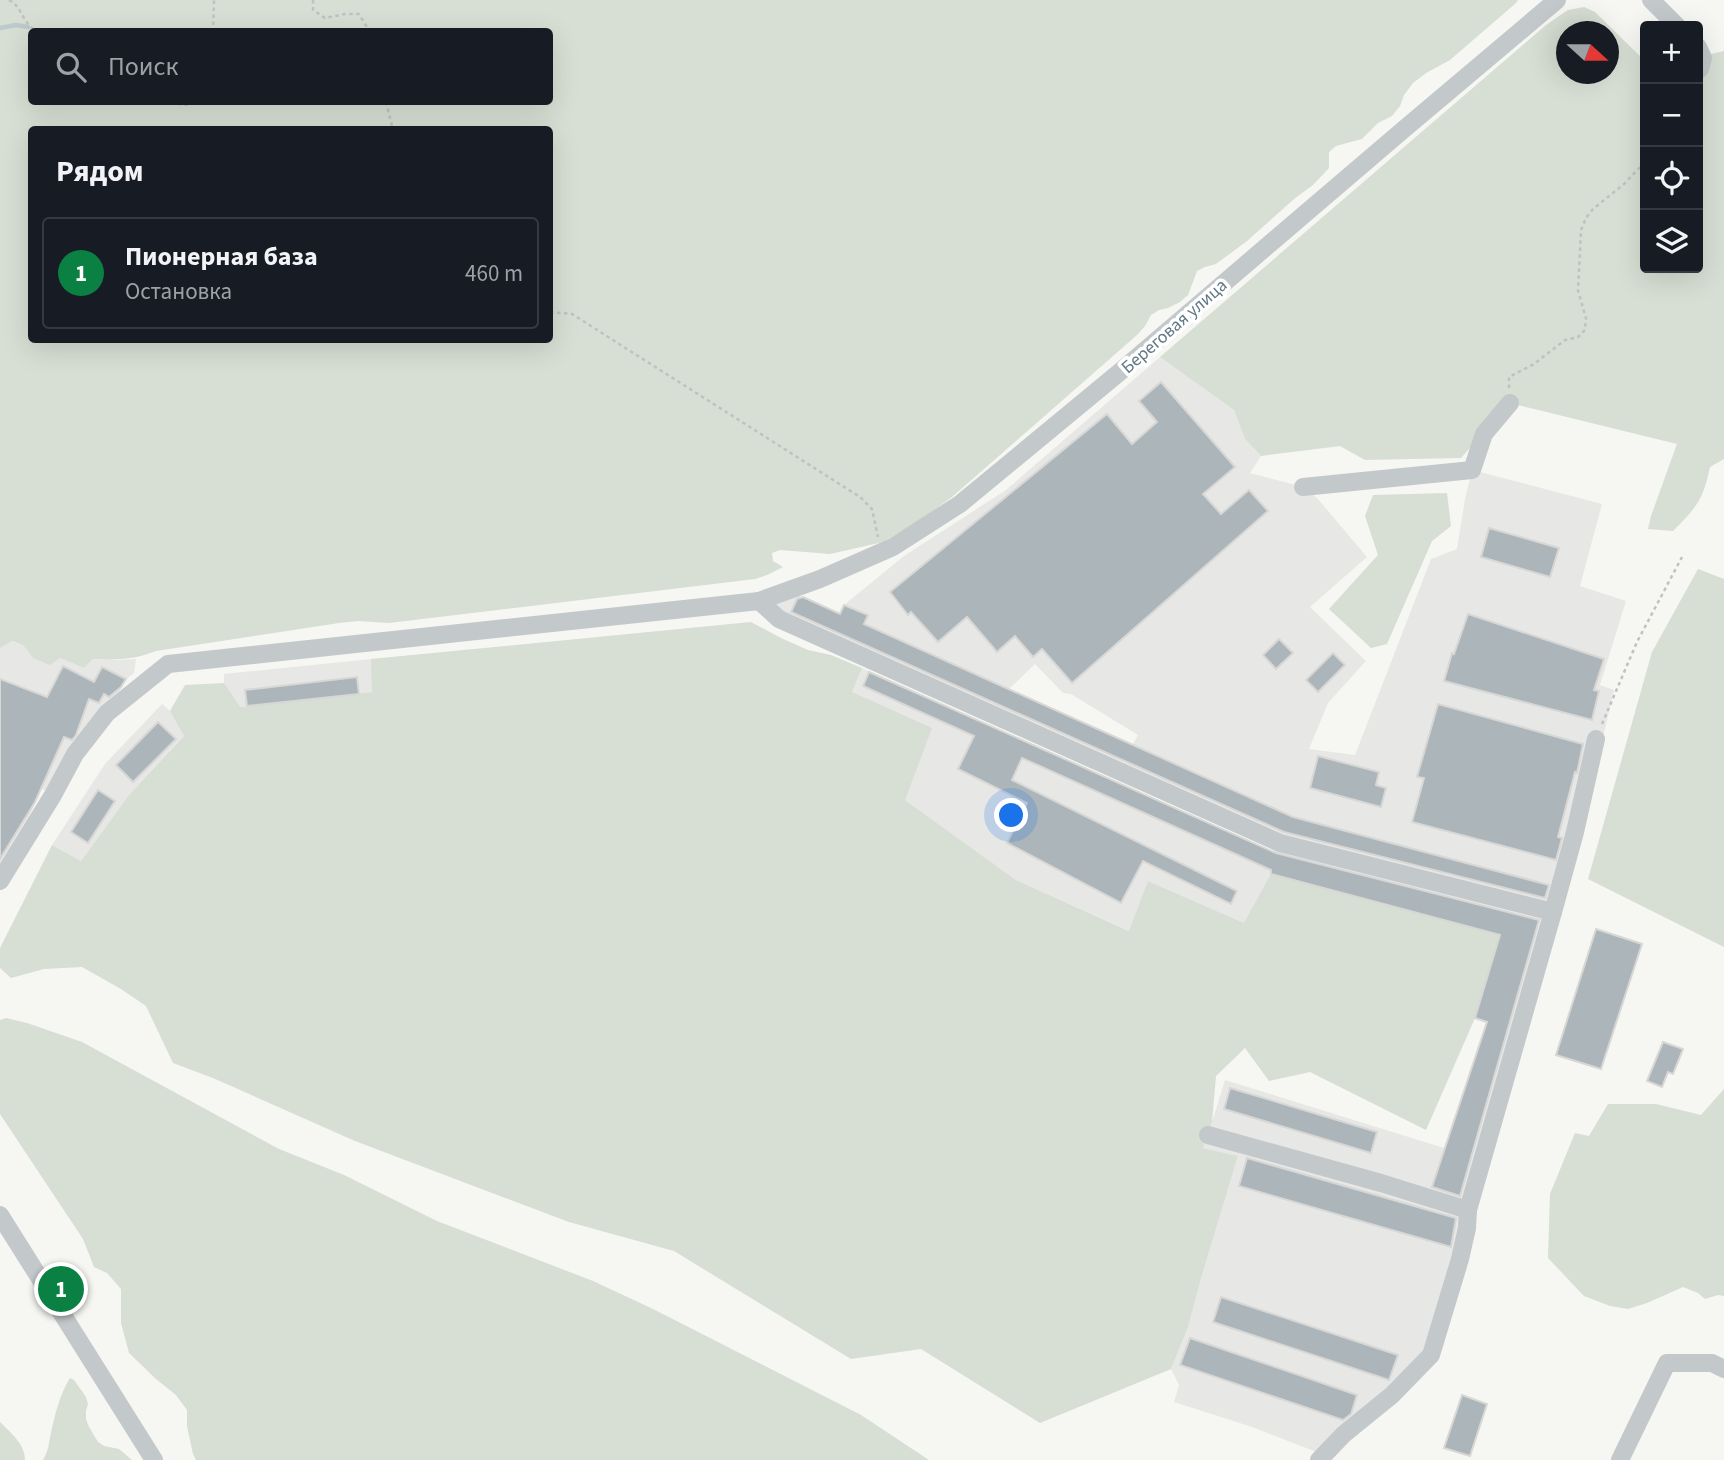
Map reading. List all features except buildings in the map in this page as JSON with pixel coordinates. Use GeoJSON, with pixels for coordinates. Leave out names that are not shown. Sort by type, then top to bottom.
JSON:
{"type":"FeatureCollection","features":[{"type":"Feature","properties":{"kind":"street","name":"Береговая улица"},"geometry":{"type":"LineString","coordinates":[[0,881],[75,754],[107,713],[168,664],[759,601],[820,579],[894,547],[968,497],[1121,371],[1558,0]]}},
{"type":"Feature","properties":{"kind":"street"},"geometry":{"type":"LineString","coordinates":[[1651,0],[1672,21]]}},
{"type":"Feature","properties":{"kind":"street"},"geometry":{"type":"LineString","coordinates":[[1303,487],[1472,470],[1484,434],[1510,403]]}},
{"type":"Feature","properties":{"kind":"street"},"geometry":{"type":"LineString","coordinates":[[759,601],[779,619],[1280,844],[1553,912]]}},
{"type":"Feature","properties":{"kind":"street"},"geometry":{"type":"LineString","coordinates":[[1319,1460],[1344,1434],[1392,1395],[1431,1355],[1460,1259],[1468,1210],[1575,832],[1596,739]]}},
{"type":"Feature","properties":{"kind":"street"},"geometry":{"type":"LineString","coordinates":[[1208,1135],[1468,1210]]}},
{"type":"Feature","properties":{"kind":"street"},"geometry":{"type":"LineString","coordinates":[[0,1215],[154,1460]]}},
{"type":"Feature","properties":{"kind":"street"},"geometry":{"type":"LineString","coordinates":[[1620,1460],[1667,1363],[1712,1363],[1724,1370]]}},
{"type":"Feature","properties":{"kind":"path"},"geometry":{"type":"LineString","coordinates":[[9,0],[21,10],[24,21],[32,28]]}},
{"type":"Feature","properties":{"kind":"path"},"geometry":{"type":"LineString","coordinates":[[213,28],[214,0]]}},
{"type":"Feature","properties":{"kind":"path"},"geometry":{"type":"LineString","coordinates":[[313,0],[313,9],[325,18],[359,14],[368,28]]}},
{"type":"Feature","properties":{"kind":"path"},"geometry":{"type":"LineString","coordinates":[[387,105],[392,126]]}},
{"type":"Feature","properties":{"kind":"path"},"geometry":{"type":"LineString","coordinates":[[1510,403],[1509,377],[1534,363],[1565,340],[1578,337],[1585,330],[1586,318],[1578,291],[1581,230],[1592,209],[1624,184],[1640,167]]}},
{"type":"Feature","properties":{"kind":"path"},"geometry":{"type":"LineString","coordinates":[[553,312],[572,314],[860,497],[872,509],[878,541],[875,555]]}},
{"type":"Feature","properties":{"kind":"path"},"geometry":{"type":"LineString","coordinates":[[1596,739],[1637,642],[1682,557]]}},
{"type":"Feature","properties":{"kind":"shaded area"},"geometry":{"type":"Polygon","coordinates":[[[0,0],[1518,0],[1450,60],[1413,83],[1392,116],[1378,123],[1362,139],[1336,146],[1329,152],[1329,168],[1313,185],[1216,264],[1197,271],[1188,295],[1180,302],[1151,315],[1137,335],[952,497],[918,522],[883,542],[830,554],[780,550],[772,553],[773,561],[783,567],[755,579],[389,623],[339,623],[156,651],[132,658],[93,659],[84,668],[60,658],[50,665],[33,658],[23,645],[12,641],[0,648],[0,0]]]}},
{"type":"Feature","properties":{"kind":"shaded area"},"geometry":{"type":"Polygon","coordinates":[[[1584,7],[1595,12],[1604,21],[1556,21],[1556,84],[1619,84],[1619,36],[1640,56],[1640,273],[1703,273],[1703,56],[1724,51],[1724,459],[1710,467],[1702,495],[1673,531],[1648,529],[1677,444],[1510,403],[1461,458],[1365,460],[1340,446],[1261,456],[1245,439],[1234,410],[1160,357],[1546,25],[1568,10],[1584,7]]]}},
{"type":"Feature","properties":{"kind":"shaded area"},"geometry":{"type":"Polygon","coordinates":[[[1160,357],[1234,410],[1245,439],[1261,456],[1250,473],[1303,487],[1318,499],[1367,557],[1310,607],[1366,661],[1328,703],[1309,749],[1355,755],[1431,559],[1457,549],[1472,470],[1602,504],[1580,586],[1626,601],[1600,685],[1614,690],[1581,832],[1431,1355],[1324,1455],[1252,1427],[1174,1402],[1179,1385],[1171,1369],[1188,1327],[1238,1156],[1203,1148],[1225,1080],[1444,1148],[1487,1023],[1475,1018],[1500,935],[1244,923],[1148,881],[1130,931],[1016,880],[905,800],[852,692],[862,668],[1271,851],[1277,851],[759,601],[788,591],[840,614],[844,605],[904,556],[1006,490],[1160,357]],[[1035,664],[1009,689],[1133,744],[1138,735],[1071,694],[1063,693],[1035,664]]]}},
{"type":"Feature","properties":{"kind":"shaded area"},"geometry":{"type":"Polygon","coordinates":[[[1447,493],[1451,526],[1432,541],[1387,644],[1371,648],[1329,609],[1378,555],[1365,516],[1373,495],[1447,493]]]}},
{"type":"Feature","properties":{"kind":"shaded area"},"geometry":{"type":"Polygon","coordinates":[[[1698,569],[1724,579],[1724,947],[1588,879],[1652,652],[1698,569]]]}},
{"type":"Feature","properties":{"kind":"shaded area"},"geometry":{"type":"Polygon","coordinates":[[[751,622],[808,650],[831,655],[862,668],[852,692],[932,728],[905,800],[1016,880],[1129,931],[1148,881],[1244,923],[1271,874],[1500,935],[1475,1018],[1426,1130],[1310,1072],[1269,1081],[1245,1048],[1216,1076],[1212,1122],[1203,1148],[1238,1156],[1188,1327],[1171,1369],[1040,1423],[921,1349],[851,1359],[674,1251],[569,1222],[355,1141],[173,1063],[146,1006],[82,967],[44,969],[11,978],[0,968],[0,948],[52,845],[81,861],[129,795],[184,736],[170,711],[185,685],[224,683],[240,707],[372,692],[371,659],[751,622]]]}},
{"type":"Feature","properties":{"kind":"shaded area"},"geometry":{"type":"Polygon","coordinates":[[[11,641],[23,645],[33,658],[50,664],[60,658],[84,668],[93,659],[136,659],[134,673],[126,679],[115,700],[51,792],[41,789],[0,877],[0,648],[11,641]]]}},
{"type":"Feature","properties":{"kind":"shaded area"},"geometry":{"type":"Polygon","coordinates":[[[371,659],[373,692],[239,707],[224,683],[224,674],[371,659]]]}},
{"type":"Feature","properties":{"kind":"shaded area"},"geometry":{"type":"Polygon","coordinates":[[[162,704],[170,711],[184,736],[129,795],[81,861],[52,845],[105,764],[162,704]]]}},
{"type":"Feature","properties":{"kind":"shaded area"},"geometry":{"type":"Polygon","coordinates":[[[6,1018],[82,1042],[279,1149],[344,1175],[437,1221],[593,1281],[653,1309],[861,1415],[929,1460],[196,1460],[187,1426],[187,1410],[176,1395],[129,1353],[121,1323],[121,1289],[107,1273],[94,1267],[83,1239],[0,1114],[0,1020],[6,1018]]]}},
{"type":"Feature","properties":{"kind":"shaded area"},"geometry":{"type":"Polygon","coordinates":[[[1724,1089],[1724,1296],[1705,1299],[1683,1287],[1628,1309],[1610,1306],[1584,1296],[1548,1258],[1550,1194],[1575,1133],[1589,1136],[1608,1104],[1656,1104],[1701,1115],[1724,1089]]]}},
{"type":"Feature","properties":{"kind":"shaded area"},"geometry":{"type":"Polygon","coordinates":[[[70,1378],[86,1397],[86,1419],[98,1442],[119,1449],[132,1460],[43,1460],[58,1404],[70,1378]]]}},
{"type":"Feature","properties":{"kind":"shaded area"},"geometry":{"type":"Polygon","coordinates":[[[0,1422],[20,1444],[25,1460],[0,1460],[0,1422]]]}},
{"type":"Feature","properties":{"kind":"waterway"},"geometry":{"type":"LineString","coordinates":[[0,28],[16,25],[28,27]]}},
{"type":"Feature","properties":{"kind":"place","name":"Пионерная база"},"geometry":{"type":"Point","coordinates":[61,1289]}}]}
